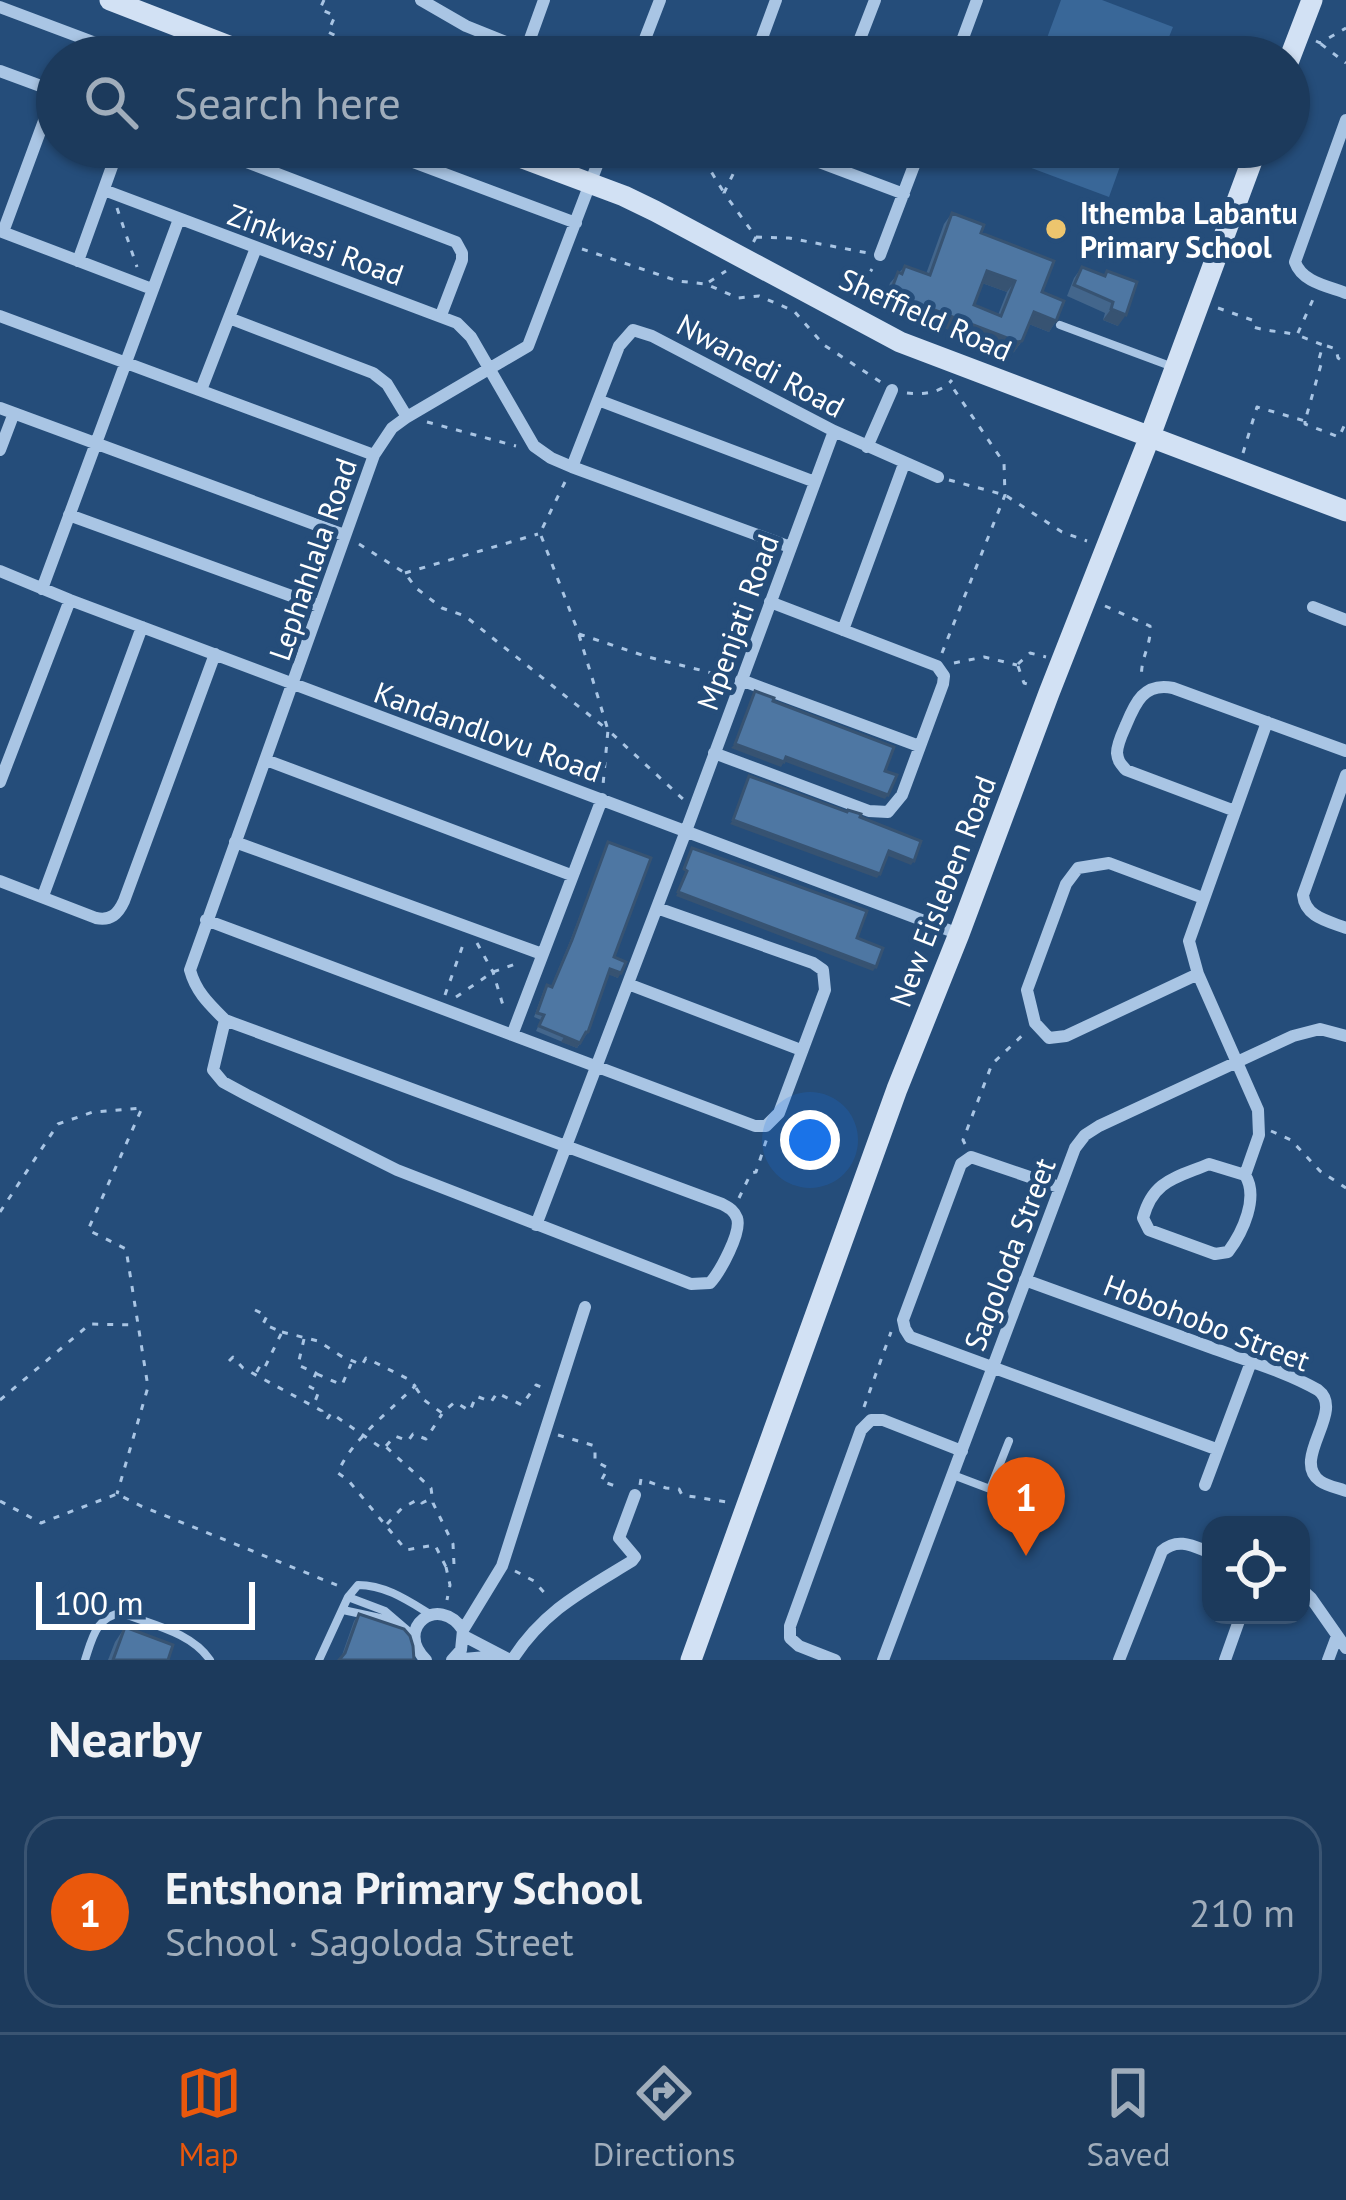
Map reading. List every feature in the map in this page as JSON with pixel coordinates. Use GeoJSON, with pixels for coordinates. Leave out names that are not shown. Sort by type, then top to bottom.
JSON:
{"type":"FeatureCollection","features":[{"type":"Feature","properties":{"kind":"main road"},"geometry":{"type":"LineString","coordinates":[[110,0],[203,36]]}},
{"type":"Feature","properties":{"kind":"main road"},"geometry":{"type":"LineString","coordinates":[[1309,36],[1312,0]]}},
{"type":"Feature","properties":{"kind":"main road","name":"Sheffield Road"},"geometry":{"type":"LineString","coordinates":[[549,168],[750,248],[846,314],[940,358],[1346,511]]}},
{"type":"Feature","properties":{"kind":"main road","name":"New Eisleben Road"},"geometry":{"type":"LineString","coordinates":[[691,1660],[897,1089],[1249,168]]}},
{"type":"Feature","properties":{"kind":"street"},"geometry":{"type":"LineString","coordinates":[[421,0],[442,6],[466,26],[491,36]]}},
{"type":"Feature","properties":{"kind":"street"},"geometry":{"type":"LineString","coordinates":[[531,36],[544,0]]}},
{"type":"Feature","properties":{"kind":"street"},"geometry":{"type":"LineString","coordinates":[[646,36],[660,0]]}},
{"type":"Feature","properties":{"kind":"street"},"geometry":{"type":"LineString","coordinates":[[762,36],[776,0]]}},
{"type":"Feature","properties":{"kind":"street"},"geometry":{"type":"LineString","coordinates":[[861,36],[875,0]]}},
{"type":"Feature","properties":{"kind":"street"},"geometry":{"type":"LineString","coordinates":[[964,36],[977,0]]}},
{"type":"Feature","properties":{"kind":"street"},"geometry":{"type":"LineString","coordinates":[[0,7],[77,36]]}},
{"type":"Feature","properties":{"kind":"street"},"geometry":{"type":"LineString","coordinates":[[0,71],[36,84]]}},
{"type":"Feature","properties":{"kind":"street"},"geometry":{"type":"LineString","coordinates":[[1346,120],[1295,262],[1300,273],[1346,293]]}},
{"type":"Feature","properties":{"kind":"street"},"geometry":{"type":"LineString","coordinates":[[36,143],[2,231],[146,287]]}},
{"type":"Feature","properties":{"kind":"street"},"geometry":{"type":"LineString","coordinates":[[78,261],[110,192],[115,168]]}},
{"type":"Feature","properties":{"kind":"street"},"geometry":{"type":"LineString","coordinates":[[262,168],[456,242],[462,260],[441,315]]}},
{"type":"Feature","properties":{"kind":"street"},"geometry":{"type":"LineString","coordinates":[[429,168],[576,223]]}},
{"type":"Feature","properties":{"kind":"street","name":"Lephahlala Road"},"geometry":{"type":"LineString","coordinates":[[225,1020],[203,998],[190,970],[374,454],[406,417],[522,352],[532,339],[597,168]]}},
{"type":"Feature","properties":{"kind":"street"},"geometry":{"type":"LineString","coordinates":[[847,168],[904,194]]}},
{"type":"Feature","properties":{"kind":"street"},"geometry":{"type":"LineString","coordinates":[[880,255],[913,168]]}},
{"type":"Feature","properties":{"kind":"street"},"geometry":{"type":"LineString","coordinates":[[1329,169],[1346,177]]}},
{"type":"Feature","properties":{"kind":"street","name":"Zinkwasi Road"},"geometry":{"type":"LineString","coordinates":[[110,192],[441,315],[465,329],[541,453]]}},
{"type":"Feature","properties":{"kind":"street"},"geometry":{"type":"LineString","coordinates":[[42,590],[125,363],[146,287],[179,219]]}},
{"type":"Feature","properties":{"kind":"street"},"geometry":{"type":"LineString","coordinates":[[201,390],[256,248]]}},
{"type":"Feature","properties":{"kind":"street"},"geometry":{"type":"LineString","coordinates":[[0,316],[374,454]]}},
{"type":"Feature","properties":{"kind":"street"},"geometry":{"type":"LineString","coordinates":[[230,318],[366,369],[387,384],[406,417]]}},
{"type":"Feature","properties":{"kind":"street","name":"Nwanedi Road"},"geometry":{"type":"LineString","coordinates":[[572,467],[623,339],[633,330],[867,447],[938,477]]}},
{"type":"Feature","properties":{"kind":"street"},"geometry":{"type":"LineString","coordinates":[[867,447],[892,390]]}},
{"type":"Feature","properties":{"kind":"street"},"geometry":{"type":"LineString","coordinates":[[598,400],[815,482]]}},
{"type":"Feature","properties":{"kind":"street"},"geometry":{"type":"LineString","coordinates":[[0,450],[7,411],[344,535]]}},
{"type":"Feature","properties":{"kind":"street","name":"Mpenjati Road"},"geometry":{"type":"LineString","coordinates":[[536,1225],[834,431]]}},
{"type":"Feature","properties":{"kind":"street"},"geometry":{"type":"LineString","coordinates":[[541,453],[790,547]]}},
{"type":"Feature","properties":{"kind":"street"},"geometry":{"type":"LineString","coordinates":[[843,630],[904,464]]}},
{"type":"Feature","properties":{"kind":"street"},"geometry":{"type":"LineString","coordinates":[[69,515],[319,607]]}},
{"type":"Feature","properties":{"kind":"street","name":"Kandandlovu Road"},"geometry":{"type":"LineString","coordinates":[[0,571],[959,934]]}},
{"type":"Feature","properties":{"kind":"street"},"geometry":{"type":"LineString","coordinates":[[0,782],[70,601]]}},
{"type":"Feature","properties":{"kind":"street"},"geometry":{"type":"LineString","coordinates":[[714,754],[878,814],[888,812],[896,805],[943,684],[937,666],[770,602]]}},
{"type":"Feature","properties":{"kind":"street"},"geometry":{"type":"LineString","coordinates":[[1313,607],[1346,620]]}},
{"type":"Feature","properties":{"kind":"street"},"geometry":{"type":"LineString","coordinates":[[44,896],[142,627]]}},
{"type":"Feature","properties":{"kind":"street"},"geometry":{"type":"LineString","coordinates":[[0,881],[102,920],[115,915],[214,654]]}},
{"type":"Feature","properties":{"kind":"street"},"geometry":{"type":"LineString","coordinates":[[741,680],[920,746]]}},
{"type":"Feature","properties":{"kind":"street"},"geometry":{"type":"LineString","coordinates":[[1235,811],[1126,770],[1120,763],[1117,748],[1144,693],[1163,686],[1173,688],[1346,751]]}},
{"type":"Feature","properties":{"kind":"street"},"geometry":{"type":"LineString","coordinates":[[1244,1175],[1259,1135],[1258,1110],[1198,974],[1189,941],[1267,722]]}},
{"type":"Feature","properties":{"kind":"street"},"geometry":{"type":"LineString","coordinates":[[266,760],[572,875]]}},
{"type":"Feature","properties":{"kind":"street"},"geometry":{"type":"LineString","coordinates":[[1346,775],[1303,901],[1309,912],[1346,928]]}},
{"type":"Feature","properties":{"kind":"street"},"geometry":{"type":"LineString","coordinates":[[512,1035],[602,799]]}},
{"type":"Feature","properties":{"kind":"street"},"geometry":{"type":"LineString","coordinates":[[235,842],[542,954]]}},
{"type":"Feature","properties":{"kind":"street"},"geometry":{"type":"LineString","coordinates":[[1198,974],[1066,1036],[1049,1038],[1035,1023],[1027,990],[1066,884],[1078,868],[1109,863],[1203,898]]}},
{"type":"Feature","properties":{"kind":"street"},"geometry":{"type":"LineString","coordinates":[[206,920],[755,1126],[772,1123],[825,990],[825,976],[819,966],[657,908]]}},
{"type":"Feature","properties":{"kind":"street"},"geometry":{"type":"LineString","coordinates":[[628,984],[801,1050]]}},
{"type":"Feature","properties":{"kind":"street"},"geometry":{"type":"LineString","coordinates":[[225,1020],[730,1209],[738,1229],[714,1279],[704,1285],[691,1284],[398,1170],[223,1082],[212,1065],[225,1020]]}},
{"type":"Feature","properties":{"kind":"street","name":"Sagoloda Street"},"geometry":{"type":"LineString","coordinates":[[883,1660],[1059,1187],[1085,1136],[1312,1030],[1346,1036]]}},
{"type":"Feature","properties":{"kind":"street"},"geometry":{"type":"LineString","coordinates":[[1059,1187],[971,1157],[961,1164],[903,1320],[905,1329],[910,1337],[1216,1448]]}},
{"type":"Feature","properties":{"kind":"street"},"geometry":{"type":"LineString","coordinates":[[1209,1163],[1244,1175],[1252,1198],[1228,1252],[1215,1254],[1149,1230],[1143,1217],[1159,1185],[1209,1163]]}},
{"type":"Feature","properties":{"kind":"street","name":"Hobohobo Street"},"geometry":{"type":"LineString","coordinates":[[1025,1280],[1316,1389],[1329,1407],[1312,1471],[1319,1481],[1346,1491]]}},
{"type":"Feature","properties":{"kind":"street"},"geometry":{"type":"LineString","coordinates":[[452,1660],[502,1566],[585,1307]]}},
{"type":"Feature","properties":{"kind":"street"},"geometry":{"type":"LineString","coordinates":[[1205,1485],[1251,1362]]}},
{"type":"Feature","properties":{"kind":"street"},"geometry":{"type":"LineString","coordinates":[[835,1660],[800,1646],[790,1638],[790,1626],[861,1430],[871,1420],[883,1420],[962,1451]]}},
{"type":"Feature","properties":{"kind":"street"},"geometry":{"type":"LineString","coordinates":[[452,1660],[507,1658],[556,1608],[632,1561],[635,1557],[619,1538],[635,1495]]}},
{"type":"Feature","properties":{"kind":"street"},"geometry":{"type":"LineString","coordinates":[[1119,1660],[1162,1551],[1176,1543],[1202,1550]]}},
{"type":"Feature","properties":{"kind":"street"},"geometry":{"type":"LineString","coordinates":[[1310,1597],[1342,1642],[1328,1660]]}},
{"type":"Feature","properties":{"kind":"street"},"geometry":{"type":"LineString","coordinates":[[418,1652],[418,1624],[438,1614],[452,1617],[463,1634],[507,1658]]}},
{"type":"Feature","properties":{"kind":"street"},"geometry":{"type":"LineString","coordinates":[[1225,1660],[1238,1624]]}},
{"type":"Feature","properties":{"kind":"lane"},"geometry":{"type":"LineString","coordinates":[[1060,326],[1174,368]]}},
{"type":"Feature","properties":{"kind":"lane"},"geometry":{"type":"LineString","coordinates":[[953,1475],[989,1490],[1009,1441]]}},
{"type":"Feature","properties":{"kind":"lane"},"geometry":{"type":"LineString","coordinates":[[319,1660],[358,1585],[390,1591],[438,1614]]}},
{"type":"Feature","properties":{"kind":"lane"},"geometry":{"type":"LineString","coordinates":[[350,1594],[398,1621],[418,1652]]}},
{"type":"Feature","properties":{"kind":"lane"},"geometry":{"type":"LineString","coordinates":[[343,1610],[398,1621]]}},
{"type":"Feature","properties":{"kind":"lane"},"geometry":{"type":"LineString","coordinates":[[85,1660],[96,1629],[113,1614],[122,1613],[197,1644],[206,1658]]}},
{"type":"Feature","properties":{"kind":"path"},"geometry":{"type":"LineString","coordinates":[[324,0],[320,9],[335,16],[328,32],[336,36]]}},
{"type":"Feature","properties":{"kind":"path"},"geometry":{"type":"LineString","coordinates":[[1310,39],[1346,28]]}},
{"type":"Feature","properties":{"kind":"path"},"geometry":{"type":"LineString","coordinates":[[1310,40],[1346,63]]}},
{"type":"Feature","properties":{"kind":"path"},"geometry":{"type":"LineString","coordinates":[[709,168],[750,248]]}},
{"type":"Feature","properties":{"kind":"path"},"geometry":{"type":"LineString","coordinates":[[724,193],[736,168]]}},
{"type":"Feature","properties":{"kind":"path"},"geometry":{"type":"LineString","coordinates":[[110,192],[146,287]]}},
{"type":"Feature","properties":{"kind":"path"},"geometry":{"type":"LineString","coordinates":[[706,284],[750,248],[789,238],[880,255],[846,314]]}},
{"type":"Feature","properties":{"kind":"path"},"geometry":{"type":"LineString","coordinates":[[568,244],[678,281],[706,284],[737,298],[759,296],[794,311],[824,345],[892,390],[918,394],[950,384],[1004,463],[1005,495],[937,666]]}},
{"type":"Feature","properties":{"kind":"path"},"geometry":{"type":"LineString","coordinates":[[1297,335],[1320,283]]}},
{"type":"Feature","properties":{"kind":"path"},"geometry":{"type":"LineString","coordinates":[[1200,302],[1252,320],[1253,327],[1297,335],[1336,350],[1346,363]]}},
{"type":"Feature","properties":{"kind":"path"},"geometry":{"type":"LineString","coordinates":[[1305,421],[1323,345]]}},
{"type":"Feature","properties":{"kind":"path"},"geometry":{"type":"LineString","coordinates":[[1238,471],[1257,406],[1339,437],[1346,422]]}},
{"type":"Feature","properties":{"kind":"path"},"geometry":{"type":"LineString","coordinates":[[406,417],[541,453]]}},
{"type":"Feature","properties":{"kind":"path"},"geometry":{"type":"LineString","coordinates":[[572,467],[540,533],[579,634],[608,730],[602,799]]}},
{"type":"Feature","properties":{"kind":"path"},"geometry":{"type":"LineString","coordinates":[[938,477],[1005,495],[1062,532],[1106,548]]}},
{"type":"Feature","properties":{"kind":"path"},"geometry":{"type":"LineString","coordinates":[[405,573],[540,533]]}},
{"type":"Feature","properties":{"kind":"path"},"geometry":{"type":"LineString","coordinates":[[344,535],[405,573],[442,608],[465,616],[608,730],[694,809]]}},
{"type":"Feature","properties":{"kind":"path"},"geometry":{"type":"LineString","coordinates":[[1086,598],[1150,626],[1140,667],[1144,693]]}},
{"type":"Feature","properties":{"kind":"path"},"geometry":{"type":"LineString","coordinates":[[579,634],[741,680]]}},
{"type":"Feature","properties":{"kind":"path"},"geometry":{"type":"LineString","coordinates":[[1017,665],[1030,653],[1062,661]]}},
{"type":"Feature","properties":{"kind":"path"},"geometry":{"type":"LineString","coordinates":[[937,666],[985,657],[1017,665]]}},
{"type":"Feature","properties":{"kind":"path"},"geometry":{"type":"LineString","coordinates":[[1017,665],[1024,682],[1049,692]]}},
{"type":"Feature","properties":{"kind":"path"},"geometry":{"type":"LineString","coordinates":[[469,927],[493,972],[512,1035]]}},
{"type":"Feature","properties":{"kind":"path"},"geometry":{"type":"LineString","coordinates":[[440,1008],[469,927]]}},
{"type":"Feature","properties":{"kind":"path"},"geometry":{"type":"LineString","coordinates":[[440,1008],[493,972],[542,954]]}},
{"type":"Feature","properties":{"kind":"path"},"geometry":{"type":"LineString","coordinates":[[971,1157],[963,1140],[992,1064],[1035,1023]]}},
{"type":"Feature","properties":{"kind":"path"},"geometry":{"type":"LineString","coordinates":[[0,1212],[58,1124],[93,1112],[142,1108],[88,1230],[125,1250],[148,1387],[117,1494]]}},
{"type":"Feature","properties":{"kind":"path"},"geometry":{"type":"LineString","coordinates":[[730,1209],[756,1172],[772,1123]]}},
{"type":"Feature","properties":{"kind":"path"},"geometry":{"type":"LineString","coordinates":[[1259,1135],[1269,1130],[1291,1140],[1320,1171],[1346,1188]]}},
{"type":"Feature","properties":{"kind":"path"},"geometry":{"type":"LineString","coordinates":[[255,1310],[266,1316],[263,1324],[324,1344],[362,1365],[366,1358],[410,1380],[424,1400],[442,1413]]}},
{"type":"Feature","properties":{"kind":"path"},"geometry":{"type":"LineString","coordinates":[[0,1400],[90,1324],[137,1325]]}},
{"type":"Feature","properties":{"kind":"path"},"geometry":{"type":"LineString","coordinates":[[871,1420],[864,1406],[890,1332],[905,1329]]}},
{"type":"Feature","properties":{"kind":"path"},"geometry":{"type":"LineString","coordinates":[[255,1374],[260,1366],[264,1369],[283,1332]]}},
{"type":"Feature","properties":{"kind":"path"},"geometry":{"type":"LineString","coordinates":[[304,1337],[298,1365],[342,1385],[352,1361]]}},
{"type":"Feature","properties":{"kind":"path"},"geometry":{"type":"LineString","coordinates":[[229,1361],[233,1357],[243,1368],[328,1418],[332,1413],[382,1449],[395,1436],[408,1441],[413,1434],[426,1439],[455,1402],[470,1411],[476,1396],[491,1402],[497,1393],[522,1405],[536,1384],[556,1393]]}},
{"type":"Feature","properties":{"kind":"path"},"geometry":{"type":"LineString","coordinates":[[313,1406],[319,1394],[310,1388],[316,1373]]}},
{"type":"Feature","properties":{"kind":"path"},"geometry":{"type":"LineString","coordinates":[[415,1386],[344,1457],[338,1473],[406,1550],[435,1545],[450,1585],[438,1614]]}},
{"type":"Feature","properties":{"kind":"path"},"geometry":{"type":"LineString","coordinates":[[544,1430],[596,1446],[595,1461],[608,1468],[601,1481],[635,1495],[641,1479],[680,1489],[682,1495],[747,1504]]}},
{"type":"Feature","properties":{"kind":"path"},"geometry":{"type":"LineString","coordinates":[[386,1447],[430,1488],[456,1552],[454,1565],[446,1567]]}},
{"type":"Feature","properties":{"kind":"path"},"geometry":{"type":"LineString","coordinates":[[0,1502],[41,1523],[117,1494],[350,1594]]}},
{"type":"Feature","properties":{"kind":"path"},"geometry":{"type":"LineString","coordinates":[[384,1526],[407,1504],[419,1499],[433,1503]]}},
{"type":"Feature","properties":{"kind":"path"},"geometry":{"type":"LineString","coordinates":[[502,1566],[534,1581],[556,1608]]}},
{"type":"Feature","properties":{"kind":"shaded area"},"geometry":{"type":"Polygon","coordinates":[[[1061,0],[1102,0],[1173,27],[1169,36],[1048,36],[1061,0]]]}},
{"type":"Feature","properties":{"kind":"shaded area"},"geometry":{"type":"Polygon","coordinates":[[[1031,168],[1119,168],[1109,197],[1031,168]]]}},
{"type":"Feature","properties":{"kind":"building"},"geometry":{"type":"Polygon","coordinates":[[[952,213],[984,225],[981,233],[1054,261],[1042,292],[1064,301],[1056,321],[1034,312],[1018,342],[906,299],[904,305],[888,299],[905,266],[930,275],[952,213]],[[987,271],[974,305],[1001,316],[1015,281],[987,271]]]}},
{"type":"Feature","properties":{"kind":"building"},"geometry":{"type":"Polygon","coordinates":[[[1082,267],[1137,282],[1126,315],[1111,309],[1113,302],[1074,285],[1082,267]]]}},
{"type":"Feature","properties":{"kind":"building"},"geometry":{"type":"Polygon","coordinates":[[[755,691],[894,747],[885,771],[897,775],[888,795],[786,757],[784,762],[735,744],[755,691]]]}},
{"type":"Feature","properties":{"kind":"building"},"geometry":{"type":"Polygon","coordinates":[[[749,776],[861,814],[921,841],[914,861],[889,851],[880,874],[733,820],[749,776]]]}},
{"type":"Feature","properties":{"kind":"building"},"geometry":{"type":"Polygon","coordinates":[[[608,842],[651,858],[614,957],[626,962],[621,973],[610,969],[580,1043],[539,1026],[544,1015],[537,1013],[572,940],[608,842]]]}},
{"type":"Feature","properties":{"kind":"building"},"geometry":{"type":"Polygon","coordinates":[[[692,848],[867,911],[857,938],[883,948],[876,967],[678,892],[692,848]]]}},
{"type":"Feature","properties":{"kind":"building"},"geometry":{"type":"Polygon","coordinates":[[[359,1614],[404,1629],[414,1660],[339,1660],[359,1614]]]}},
{"type":"Feature","properties":{"kind":"building"},"geometry":{"type":"Polygon","coordinates":[[[125,1627],[173,1645],[168,1660],[113,1660],[125,1627]]]}},
{"type":"Feature","properties":{"kind":"place","name":"Ithemba Labantu Primary School"},"geometry":{"type":"Point","coordinates":[1056,229]}},
{"type":"Feature","properties":{"kind":"place","name":"Entshona Primary School"},"geometry":{"type":"Point","coordinates":[1026,1556]}}]}
